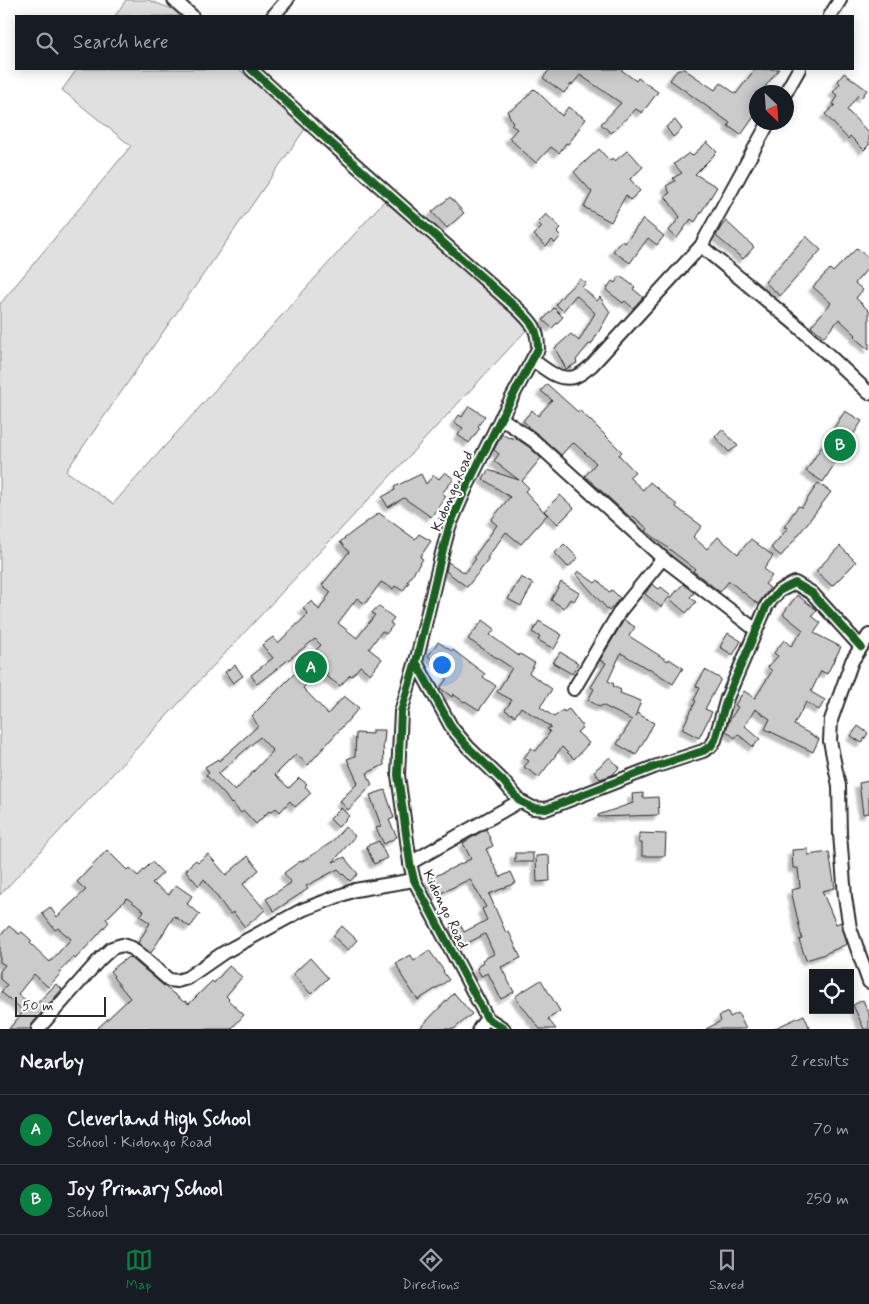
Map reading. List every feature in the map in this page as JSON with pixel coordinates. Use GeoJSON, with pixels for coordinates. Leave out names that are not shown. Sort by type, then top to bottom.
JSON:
{"type":"FeatureCollection","features":[{"type":"Feature","properties":{"kind":"street"},"geometry":{"type":"LineString","coordinates":[[174,0],[191,15]]}},
{"type":"Feature","properties":{"kind":"street"},"geometry":{"type":"LineString","coordinates":[[274,15],[287,0]]}},
{"type":"Feature","properties":{"kind":"street"},"geometry":{"type":"LineString","coordinates":[[831,15],[840,0]]}},
{"type":"Feature","properties":{"kind":"street","name":"Kidongo Road"},"geometry":{"type":"LineString","coordinates":[[252,70],[532,323],[538,339],[538,349],[533,360],[501,418],[449,527],[416,662],[401,712],[398,775],[410,864],[414,880],[487,1018],[504,1029]]}},
{"type":"Feature","properties":{"kind":"street"},"geometry":{"type":"LineString","coordinates":[[790,85],[798,70]]}},
{"type":"Feature","properties":{"kind":"street"},"geometry":{"type":"LineString","coordinates":[[533,360],[555,376],[574,377],[592,365],[700,246],[765,130]]}},
{"type":"Feature","properties":{"kind":"street"},"geometry":{"type":"LineString","coordinates":[[700,246],[800,328],[869,393]]}},
{"type":"Feature","properties":{"kind":"street"},"geometry":{"type":"LineString","coordinates":[[501,418],[534,440],[663,558],[756,630]]}},
{"type":"Feature","properties":{"kind":"street"},"geometry":{"type":"LineString","coordinates":[[574,689],[620,611],[663,558]]}},
{"type":"Feature","properties":{"kind":"street"},"geometry":{"type":"LineString","coordinates":[[416,662],[452,728],[468,747],[502,780],[520,801],[533,808],[546,809],[654,767],[703,751],[711,746],[715,740],[727,698],[756,630],[767,606],[779,591],[795,583],[812,594],[861,647]]}},
{"type":"Feature","properties":{"kind":"street"},"geometry":{"type":"LineString","coordinates":[[869,635],[852,661],[831,720],[830,741],[839,786],[840,834],[846,905],[850,928],[869,982]]}},
{"type":"Feature","properties":{"kind":"street"},"geometry":{"type":"LineString","coordinates":[[410,864],[520,801]]}},
{"type":"Feature","properties":{"kind":"street"},"geometry":{"type":"LineString","coordinates":[[38,1029],[112,948],[122,945],[132,948],[169,980],[177,981],[187,978],[223,953],[302,910],[355,890],[414,880]]}},
{"type":"Feature","properties":{"kind":"street"},"geometry":{"type":"LineString","coordinates":[[479,1029],[487,1018]]}},
{"type":"Feature","properties":{"kind":"shaded area"},"geometry":{"type":"Polygon","coordinates":[[[126,0],[148,0],[175,10],[181,15],[116,15],[126,0]]]}},
{"type":"Feature","properties":{"kind":"shaded area"},"geometry":{"type":"Polygon","coordinates":[[[76,70],[240,70],[305,129],[66,471],[113,504],[384,201],[532,324],[0,895],[0,304],[131,146],[62,90],[76,70]]]}},
{"type":"Feature","properties":{"kind":"building"},"geometry":{"type":"Polygon","coordinates":[[[549,70],[621,70],[636,81],[638,78],[658,92],[642,113],[636,109],[611,133],[601,124],[621,103],[580,75],[564,93],[543,78],[549,70]]]}},
{"type":"Feature","properties":{"kind":"building"},"geometry":{"type":"Polygon","coordinates":[[[677,70],[685,70],[715,90],[721,83],[736,94],[754,70],[778,70],[766,85],[749,85],[749,124],[741,135],[728,126],[730,123],[670,80],[677,70]]]}},
{"type":"Feature","properties":{"kind":"building"},"geometry":{"type":"Polygon","coordinates":[[[844,73],[867,90],[861,98],[858,95],[847,110],[869,133],[869,145],[864,150],[850,136],[848,139],[825,114],[835,105],[833,104],[838,96],[833,92],[840,84],[838,81],[844,73]]]}},
{"type":"Feature","properties":{"kind":"building"},"geometry":{"type":"Polygon","coordinates":[[[533,89],[562,116],[568,107],[586,119],[559,153],[551,147],[536,163],[509,138],[517,129],[511,125],[513,123],[507,111],[514,108],[527,97],[533,89]]]}},
{"type":"Feature","properties":{"kind":"building"},"geometry":{"type":"Polygon","coordinates":[[[675,120],[682,129],[673,137],[666,127],[675,120]]]}},
{"type":"Feature","properties":{"kind":"building"},"geometry":{"type":"Polygon","coordinates":[[[707,142],[717,152],[695,174],[717,187],[695,222],[691,219],[677,238],[669,231],[680,217],[665,196],[670,193],[666,186],[675,181],[673,178],[682,173],[674,164],[689,153],[692,156],[707,142]]]}},
{"type":"Feature","properties":{"kind":"building"},"geometry":{"type":"Polygon","coordinates":[[[599,149],[610,161],[612,158],[615,161],[628,150],[643,167],[630,179],[640,191],[630,200],[626,195],[611,222],[584,207],[592,192],[574,172],[599,149]]]}},
{"type":"Feature","properties":{"kind":"building"},"geometry":{"type":"Polygon","coordinates":[[[450,197],[464,213],[447,228],[432,212],[450,197]]]}},
{"type":"Feature","properties":{"kind":"building"},"geometry":{"type":"Polygon","coordinates":[[[546,214],[561,228],[557,232],[561,236],[555,243],[552,240],[546,246],[534,235],[542,227],[538,223],[546,214]]]}},
{"type":"Feature","properties":{"kind":"building"},"geometry":{"type":"Polygon","coordinates":[[[643,219],[664,236],[657,245],[648,238],[630,263],[613,251],[621,241],[625,243],[643,219]]]}},
{"type":"Feature","properties":{"kind":"building"},"geometry":{"type":"Polygon","coordinates":[[[726,221],[754,247],[743,259],[716,236],[726,221]]]}},
{"type":"Feature","properties":{"kind":"building"},"geometry":{"type":"Polygon","coordinates":[[[806,236],[821,250],[780,296],[765,282],[806,236]]]}},
{"type":"Feature","properties":{"kind":"building"},"geometry":{"type":"Polygon","coordinates":[[[857,248],[869,259],[869,267],[855,283],[863,290],[856,298],[869,311],[869,350],[854,337],[856,335],[839,319],[824,337],[811,326],[831,303],[813,287],[830,269],[833,272],[857,248]]]}},
{"type":"Feature","properties":{"kind":"building"},"geometry":{"type":"Polygon","coordinates":[[[620,276],[635,287],[633,289],[643,297],[633,308],[606,290],[612,281],[615,283],[620,276]]]}},
{"type":"Feature","properties":{"kind":"building"},"geometry":{"type":"Polygon","coordinates":[[[580,279],[586,283],[582,287],[597,301],[600,297],[610,312],[591,345],[589,344],[576,360],[577,363],[566,369],[555,348],[571,334],[579,341],[595,313],[576,295],[563,311],[556,304],[580,279]]]}},
{"type":"Feature","properties":{"kind":"building"},"geometry":{"type":"Polygon","coordinates":[[[554,308],[563,317],[552,328],[543,320],[554,308]]]}},
{"type":"Feature","properties":{"kind":"building"},"geometry":{"type":"Polygon","coordinates":[[[547,384],[578,412],[579,410],[622,452],[619,455],[635,472],[629,477],[643,490],[650,482],[677,505],[676,507],[702,526],[693,537],[707,549],[718,537],[738,554],[751,539],[773,556],[764,569],[772,576],[765,584],[770,588],[758,604],[729,581],[720,592],[693,571],[695,569],[646,531],[648,529],[633,516],[631,518],[585,476],[596,463],[574,443],[561,455],[527,426],[523,421],[532,410],[538,416],[552,400],[541,391],[547,384]]]}},
{"type":"Feature","properties":{"kind":"building"},"geometry":{"type":"Polygon","coordinates":[[[469,406],[485,416],[478,426],[480,428],[469,443],[458,435],[463,428],[454,422],[459,415],[462,417],[469,406]]]}},
{"type":"Feature","properties":{"kind":"building"},"geometry":{"type":"Polygon","coordinates":[[[845,411],[862,421],[823,482],[806,471],[845,411]]]}},
{"type":"Feature","properties":{"kind":"building"},"geometry":{"type":"Polygon","coordinates":[[[722,429],[738,446],[729,452],[715,437],[722,429]]]}},
{"type":"Feature","properties":{"kind":"building"},"geometry":{"type":"Polygon","coordinates":[[[502,434],[509,438],[517,439],[541,458],[522,481],[529,488],[525,491],[547,515],[521,544],[506,532],[487,558],[489,559],[467,587],[446,571],[448,562],[465,573],[497,525],[491,520],[510,497],[483,479],[488,470],[519,480],[494,461],[499,454],[494,450],[502,434]]]}},
{"type":"Feature","properties":{"kind":"building"},"geometry":{"type":"Polygon","coordinates":[[[445,472],[454,479],[442,493],[446,496],[431,517],[404,498],[388,507],[382,497],[395,490],[394,487],[421,474],[426,484],[434,475],[439,479],[445,472]]]}},
{"type":"Feature","properties":{"kind":"building"},"geometry":{"type":"Polygon","coordinates":[[[818,483],[831,492],[781,556],[771,548],[788,528],[784,527],[798,506],[802,507],[818,483]]]}},
{"type":"Feature","properties":{"kind":"building"},"geometry":{"type":"Polygon","coordinates":[[[560,495],[574,508],[558,524],[544,511],[560,495]]]}},
{"type":"Feature","properties":{"kind":"building"},"geometry":{"type":"Polygon","coordinates":[[[379,513],[415,539],[419,534],[431,541],[420,557],[423,559],[403,591],[395,586],[393,589],[381,582],[365,604],[357,598],[338,623],[357,638],[375,615],[372,613],[378,606],[394,618],[390,623],[393,625],[386,634],[382,631],[369,649],[382,659],[370,674],[360,666],[340,686],[308,659],[321,645],[315,639],[257,684],[251,675],[273,658],[262,645],[273,637],[278,643],[308,614],[303,608],[312,601],[319,610],[331,592],[322,585],[349,552],[340,542],[379,513]]]}},
{"type":"Feature","properties":{"kind":"building"},"geometry":{"type":"Polygon","coordinates":[[[564,544],[578,558],[568,567],[555,553],[564,544]]]}},
{"type":"Feature","properties":{"kind":"building"},"geometry":{"type":"Polygon","coordinates":[[[840,546],[856,562],[832,586],[816,571],[840,546]]]}},
{"type":"Feature","properties":{"kind":"building"},"geometry":{"type":"Polygon","coordinates":[[[578,571],[595,583],[598,580],[609,592],[612,590],[620,598],[609,611],[576,574],[578,571]]]}},
{"type":"Feature","properties":{"kind":"building"},"geometry":{"type":"Polygon","coordinates":[[[521,577],[533,584],[521,606],[508,599],[521,577]]]}},
{"type":"Feature","properties":{"kind":"building"},"geometry":{"type":"Polygon","coordinates":[[[561,582],[579,593],[574,601],[570,599],[564,608],[551,600],[561,582]]]}},
{"type":"Feature","properties":{"kind":"building"},"geometry":{"type":"Polygon","coordinates":[[[652,584],[659,589],[661,587],[671,595],[661,607],[645,594],[652,584]]]}},
{"type":"Feature","properties":{"kind":"building"},"geometry":{"type":"Polygon","coordinates":[[[683,584],[694,593],[690,597],[696,602],[686,613],[670,599],[683,584]]]}},
{"type":"Feature","properties":{"kind":"building"},"geometry":{"type":"Polygon","coordinates":[[[797,595],[817,610],[812,616],[821,623],[814,633],[841,647],[827,674],[821,671],[811,692],[825,700],[819,710],[806,702],[794,725],[819,739],[813,752],[765,729],[770,719],[755,709],[745,726],[760,739],[753,747],[738,734],[735,738],[726,731],[729,721],[738,707],[735,705],[744,691],[755,698],[772,671],[768,667],[778,656],[774,653],[784,640],[791,646],[803,630],[783,614],[797,595]]]}},
{"type":"Feature","properties":{"kind":"building"},"geometry":{"type":"Polygon","coordinates":[[[483,620],[495,629],[490,635],[519,656],[520,654],[535,663],[529,673],[552,689],[540,707],[554,717],[563,710],[564,712],[569,709],[583,727],[577,732],[589,743],[574,759],[562,747],[539,777],[524,767],[529,761],[524,758],[531,748],[536,751],[550,732],[547,729],[551,727],[521,707],[515,716],[505,710],[512,700],[497,692],[512,668],[468,639],[483,620]]]}},
{"type":"Feature","properties":{"kind":"building"},"geometry":{"type":"Polygon","coordinates":[[[624,620],[635,627],[629,636],[668,661],[669,659],[683,668],[673,684],[621,653],[608,681],[621,690],[620,693],[641,701],[635,717],[637,713],[654,723],[636,755],[617,744],[632,720],[588,700],[594,689],[591,687],[606,663],[600,660],[624,620]]]}},
{"type":"Feature","properties":{"kind":"building"},"geometry":{"type":"Polygon","coordinates":[[[539,621],[562,635],[554,649],[538,640],[540,637],[532,632],[539,621]]]}},
{"type":"Feature","properties":{"kind":"building"},"geometry":{"type":"Polygon","coordinates":[[[728,633],[741,641],[733,655],[720,647],[728,633]]]}},
{"type":"Feature","properties":{"kind":"building"},"geometry":{"type":"Polygon","coordinates":[[[438,642],[453,650],[485,674],[483,677],[496,686],[479,710],[453,694],[452,697],[440,688],[451,673],[428,656],[438,642]]]}},
{"type":"Feature","properties":{"kind":"building"},"geometry":{"type":"Polygon","coordinates":[[[560,652],[578,663],[572,674],[553,663],[560,652]]]}},
{"type":"Feature","properties":{"kind":"building"},"geometry":{"type":"Polygon","coordinates":[[[235,665],[243,676],[233,683],[225,672],[235,665]]]}},
{"type":"Feature","properties":{"kind":"building"},"geometry":{"type":"Polygon","coordinates":[[[705,670],[721,679],[705,709],[712,712],[699,738],[682,729],[696,701],[694,700],[700,688],[696,686],[705,670]]]}},
{"type":"Feature","properties":{"kind":"building"},"geometry":{"type":"Polygon","coordinates":[[[295,673],[307,684],[303,688],[328,714],[344,696],[359,708],[308,765],[296,754],[275,775],[289,788],[299,778],[307,784],[305,786],[311,793],[295,807],[290,801],[280,812],[276,808],[271,812],[269,811],[256,824],[244,811],[241,813],[231,804],[206,775],[209,773],[205,767],[218,759],[219,761],[258,726],[252,716],[295,673]],[[260,737],[218,774],[235,791],[273,751],[260,737]]]}},
{"type":"Feature","properties":{"kind":"building"},"geometry":{"type":"Polygon","coordinates":[[[858,726],[868,733],[862,743],[851,736],[858,726]]]}},
{"type":"Feature","properties":{"kind":"building"},"geometry":{"type":"Polygon","coordinates":[[[372,730],[385,730],[383,742],[384,765],[367,773],[372,785],[348,810],[340,801],[358,783],[347,759],[355,756],[356,733],[372,734],[372,730]]]}},
{"type":"Feature","properties":{"kind":"building"},"geometry":{"type":"Polygon","coordinates":[[[610,757],[619,768],[612,775],[600,779],[594,771],[610,757]]]}},
{"type":"Feature","properties":{"kind":"building"},"geometry":{"type":"Polygon","coordinates":[[[869,781],[869,813],[863,814],[859,783],[869,781]]]}},
{"type":"Feature","properties":{"kind":"building"},"geometry":{"type":"Polygon","coordinates":[[[385,790],[394,818],[389,820],[397,837],[384,844],[376,828],[381,826],[370,795],[385,790]]]}},
{"type":"Feature","properties":{"kind":"building"},"geometry":{"type":"Polygon","coordinates":[[[643,793],[643,798],[658,797],[659,815],[598,817],[598,815],[633,803],[632,794],[643,793]]]}},
{"type":"Feature","properties":{"kind":"building"},"geometry":{"type":"Polygon","coordinates":[[[341,808],[349,816],[338,827],[330,819],[341,808]]]}},
{"type":"Feature","properties":{"kind":"building"},"geometry":{"type":"Polygon","coordinates":[[[345,827],[355,836],[333,862],[345,857],[358,874],[350,881],[338,869],[306,886],[308,889],[274,911],[266,899],[291,883],[284,873],[332,842],[345,827]]]}},
{"type":"Feature","properties":{"kind":"building"},"geometry":{"type":"Polygon","coordinates":[[[486,829],[493,846],[486,849],[500,877],[511,872],[516,883],[489,894],[506,933],[509,932],[521,958],[501,967],[514,992],[501,999],[488,973],[481,976],[477,968],[483,962],[482,960],[494,954],[485,934],[460,947],[450,926],[459,922],[464,932],[487,920],[482,909],[486,907],[470,879],[437,895],[429,879],[471,859],[463,843],[486,829]]]}},
{"type":"Feature","properties":{"kind":"building"},"geometry":{"type":"Polygon","coordinates":[[[639,833],[666,834],[665,856],[642,856],[642,843],[639,843],[639,833]]]}},
{"type":"Feature","properties":{"kind":"building"},"geometry":{"type":"Polygon","coordinates":[[[379,841],[387,858],[374,864],[366,846],[379,841]]]}},
{"type":"Feature","properties":{"kind":"building"},"geometry":{"type":"Polygon","coordinates":[[[808,849],[808,855],[829,852],[835,888],[822,891],[836,924],[841,922],[847,944],[806,960],[799,940],[802,939],[791,890],[800,888],[798,868],[793,868],[792,850],[808,849]]]}},
{"type":"Feature","properties":{"kind":"building"},"geometry":{"type":"Polygon","coordinates":[[[107,850],[127,870],[129,868],[138,876],[152,862],[163,873],[152,883],[169,895],[176,885],[192,896],[187,904],[200,914],[190,927],[174,916],[151,953],[138,943],[150,923],[140,916],[144,911],[127,898],[106,919],[109,922],[97,936],[75,959],[73,957],[48,987],[34,974],[18,994],[34,1007],[56,984],[62,989],[32,1024],[30,1029],[9,1029],[24,1011],[1,992],[7,985],[0,979],[0,971],[5,965],[0,962],[0,936],[9,926],[19,934],[22,932],[32,941],[30,943],[50,962],[71,939],[58,928],[55,930],[42,913],[50,907],[57,917],[86,890],[77,882],[107,850]]]}},
{"type":"Feature","properties":{"kind":"building"},"geometry":{"type":"Polygon","coordinates":[[[515,853],[533,853],[533,862],[515,862],[515,853]]]}},
{"type":"Feature","properties":{"kind":"building"},"geometry":{"type":"Polygon","coordinates":[[[208,854],[226,875],[248,856],[259,870],[243,884],[265,910],[245,927],[233,912],[230,914],[204,879],[199,886],[186,871],[196,860],[198,862],[208,854]]]}},
{"type":"Feature","properties":{"kind":"building"},"geometry":{"type":"Polygon","coordinates":[[[549,855],[550,881],[537,882],[536,856],[549,855]]]}},
{"type":"Feature","properties":{"kind":"building"},"geometry":{"type":"Polygon","coordinates":[[[342,926],[357,940],[348,950],[333,936],[342,926]]]}},
{"type":"Feature","properties":{"kind":"building"},"geometry":{"type":"Polygon","coordinates":[[[429,950],[449,980],[418,1000],[403,978],[396,963],[411,955],[414,961],[429,950]]]}},
{"type":"Feature","properties":{"kind":"building"},"geometry":{"type":"Polygon","coordinates":[[[128,957],[189,1004],[212,981],[214,983],[229,966],[242,977],[226,996],[244,1015],[231,1029],[97,1029],[130,998],[110,971],[128,957]]]}},
{"type":"Feature","properties":{"kind":"building"},"geometry":{"type":"Polygon","coordinates":[[[310,958],[328,978],[311,994],[293,974],[310,958]]]}},
{"type":"Feature","properties":{"kind":"building"},"geometry":{"type":"Polygon","coordinates":[[[541,980],[560,1011],[548,1019],[556,1029],[540,1029],[515,997],[541,980]]]}},
{"type":"Feature","properties":{"kind":"building"},"geometry":{"type":"Polygon","coordinates":[[[454,993],[472,1014],[454,1029],[419,1029],[454,993]]]}},
{"type":"Feature","properties":{"kind":"building"},"geometry":{"type":"Polygon","coordinates":[[[863,1000],[869,1013],[869,1029],[864,1029],[854,1004],[863,1000]]]}},
{"type":"Feature","properties":{"kind":"building"},"geometry":{"type":"Polygon","coordinates":[[[728,1012],[730,1017],[738,1013],[746,1029],[706,1029],[721,1021],[719,1016],[728,1012]]]}},
{"type":"Feature","properties":{"kind":"building"},"geometry":{"type":"Polygon","coordinates":[[[804,1015],[810,1029],[773,1029],[804,1015]]]}},
{"type":"Feature","properties":{"kind":"cycle path"},"geometry":{"type":"LineString","coordinates":[[252,70],[322,135],[520,311],[536,332],[538,349],[501,418],[449,527],[418,654],[401,712],[398,775],[414,880],[487,1018],[504,1029]]}},
{"type":"Feature","properties":{"kind":"cycle path"},"geometry":{"type":"LineString","coordinates":[[416,662],[452,728],[468,747],[502,780],[520,801],[533,808],[546,809],[654,767],[703,751],[711,746],[715,740],[727,698],[767,605],[779,591],[795,583],[812,593],[861,647]]}},
{"type":"Feature","properties":{"kind":"place","name":"Joy Primary School"},"geometry":{"type":"Point","coordinates":[840,445]}},
{"type":"Feature","properties":{"kind":"place","name":"Cleverland High School"},"geometry":{"type":"Point","coordinates":[311,667]}}]}
